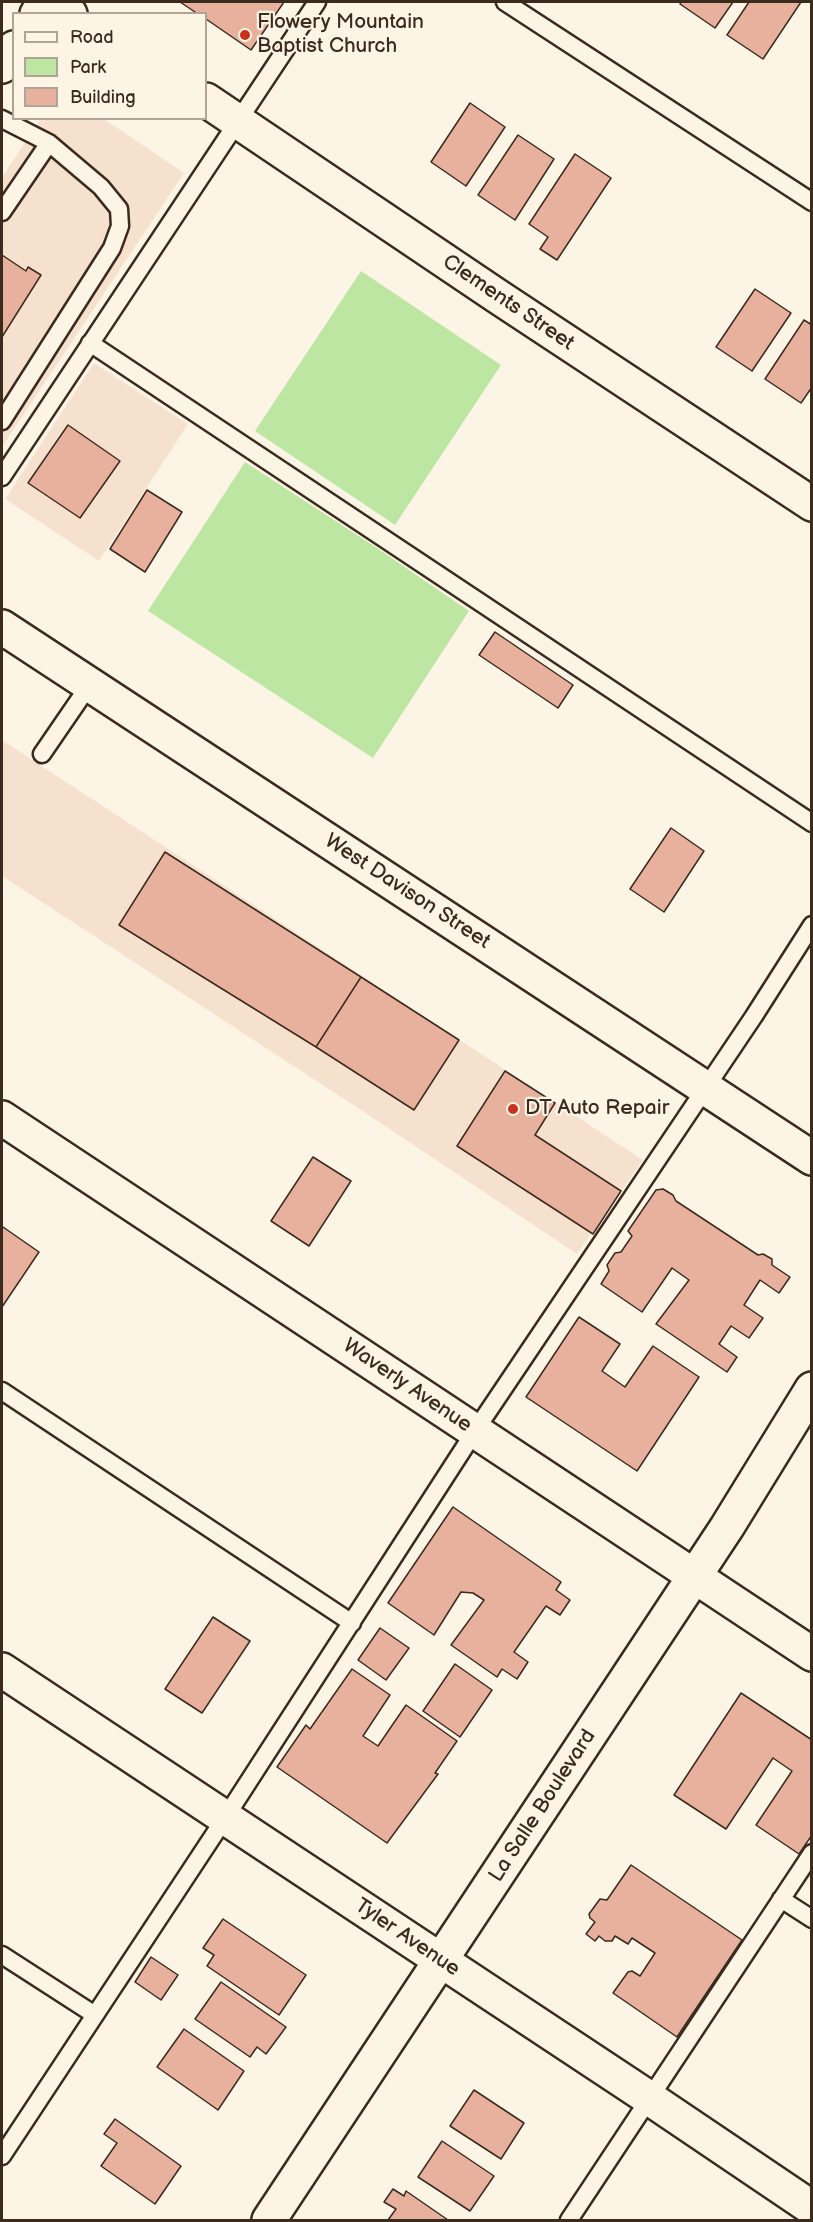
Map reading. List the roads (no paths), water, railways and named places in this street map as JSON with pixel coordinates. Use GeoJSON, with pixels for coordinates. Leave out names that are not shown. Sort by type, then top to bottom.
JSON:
{"type":"FeatureCollection","features":[{"type":"Feature","properties":{"kind":"main road"},"geometry":{"type":"LineString","coordinates":[[51,2],[67,12]]}},
{"type":"Feature","properties":{"kind":"main road"},"geometry":{"type":"LineString","coordinates":[[2,66],[12,51]]}},
{"type":"Feature","properties":{"kind":"main road","name":"Clements Street"},"geometry":{"type":"LineString","coordinates":[[207,101],[239,120],[507,303],[812,504]]}},
{"type":"Feature","properties":{"kind":"main road","name":"West Davison Street"},"geometry":{"type":"LineString","coordinates":[[2,627],[812,1158]]}},
{"type":"Feature","properties":{"kind":"main road","name":"Waverly Avenue"},"geometry":{"type":"LineString","coordinates":[[2,1118],[812,1654]]}},
{"type":"Feature","properties":{"kind":"main road","name":"La Salle Boulevard"},"geometry":{"type":"LineString","coordinates":[[269,2220],[728,1527],[812,1389]]}},
{"type":"Feature","properties":{"kind":"main road","name":"Tyler Avenue"},"geometry":{"type":"LineString","coordinates":[[2,1670],[812,2208]]}},
{"type":"Feature","properties":{"kind":"lane"},"geometry":{"type":"LineString","coordinates":[[2,477],[317,2]]}},
{"type":"Feature","properties":{"kind":"lane"},"geometry":{"type":"LineString","coordinates":[[505,2],[812,202]]}},
{"type":"Feature","properties":{"kind":"lane"},"geometry":{"type":"LineString","coordinates":[[2,119],[49,143],[101,188],[119,209],[120,226],[112,248],[2,421]]}},
{"type":"Feature","properties":{"kind":"lane"},"geometry":{"type":"LineString","coordinates":[[2,213],[49,143]]}},
{"type":"Feature","properties":{"kind":"lane"},"geometry":{"type":"LineString","coordinates":[[90,344],[812,823]]}},
{"type":"Feature","properties":{"kind":"lane"},"geometry":{"type":"LineString","coordinates":[[42,754],[90,684]]}},
{"type":"Feature","properties":{"kind":"lane"},"geometry":{"type":"LineString","coordinates":[[2,2156],[476,1431],[812,925]]}},
{"type":"Feature","properties":{"kind":"lane"},"geometry":{"type":"LineString","coordinates":[[2,1391],[352,1623]]}},
{"type":"Feature","properties":{"kind":"lane"},"geometry":{"type":"LineString","coordinates":[[569,2220],[812,1853]]}},
{"type":"Feature","properties":{"kind":"lane"},"geometry":{"type":"LineString","coordinates":[[781,1899],[812,1919]]}},
{"type":"Feature","properties":{"kind":"lane"},"geometry":{"type":"LineString","coordinates":[[2,1954],[95,2015]]}},
{"type":"Feature","properties":{"kind":"place","name":"Flowery Mountain Baptist Church"},"geometry":{"type":"Point","coordinates":[245,35]}},
{"type":"Feature","properties":{"kind":"place","name":"DT Auto Repair"},"geometry":{"type":"Point","coordinates":[513,1109]}}]}
